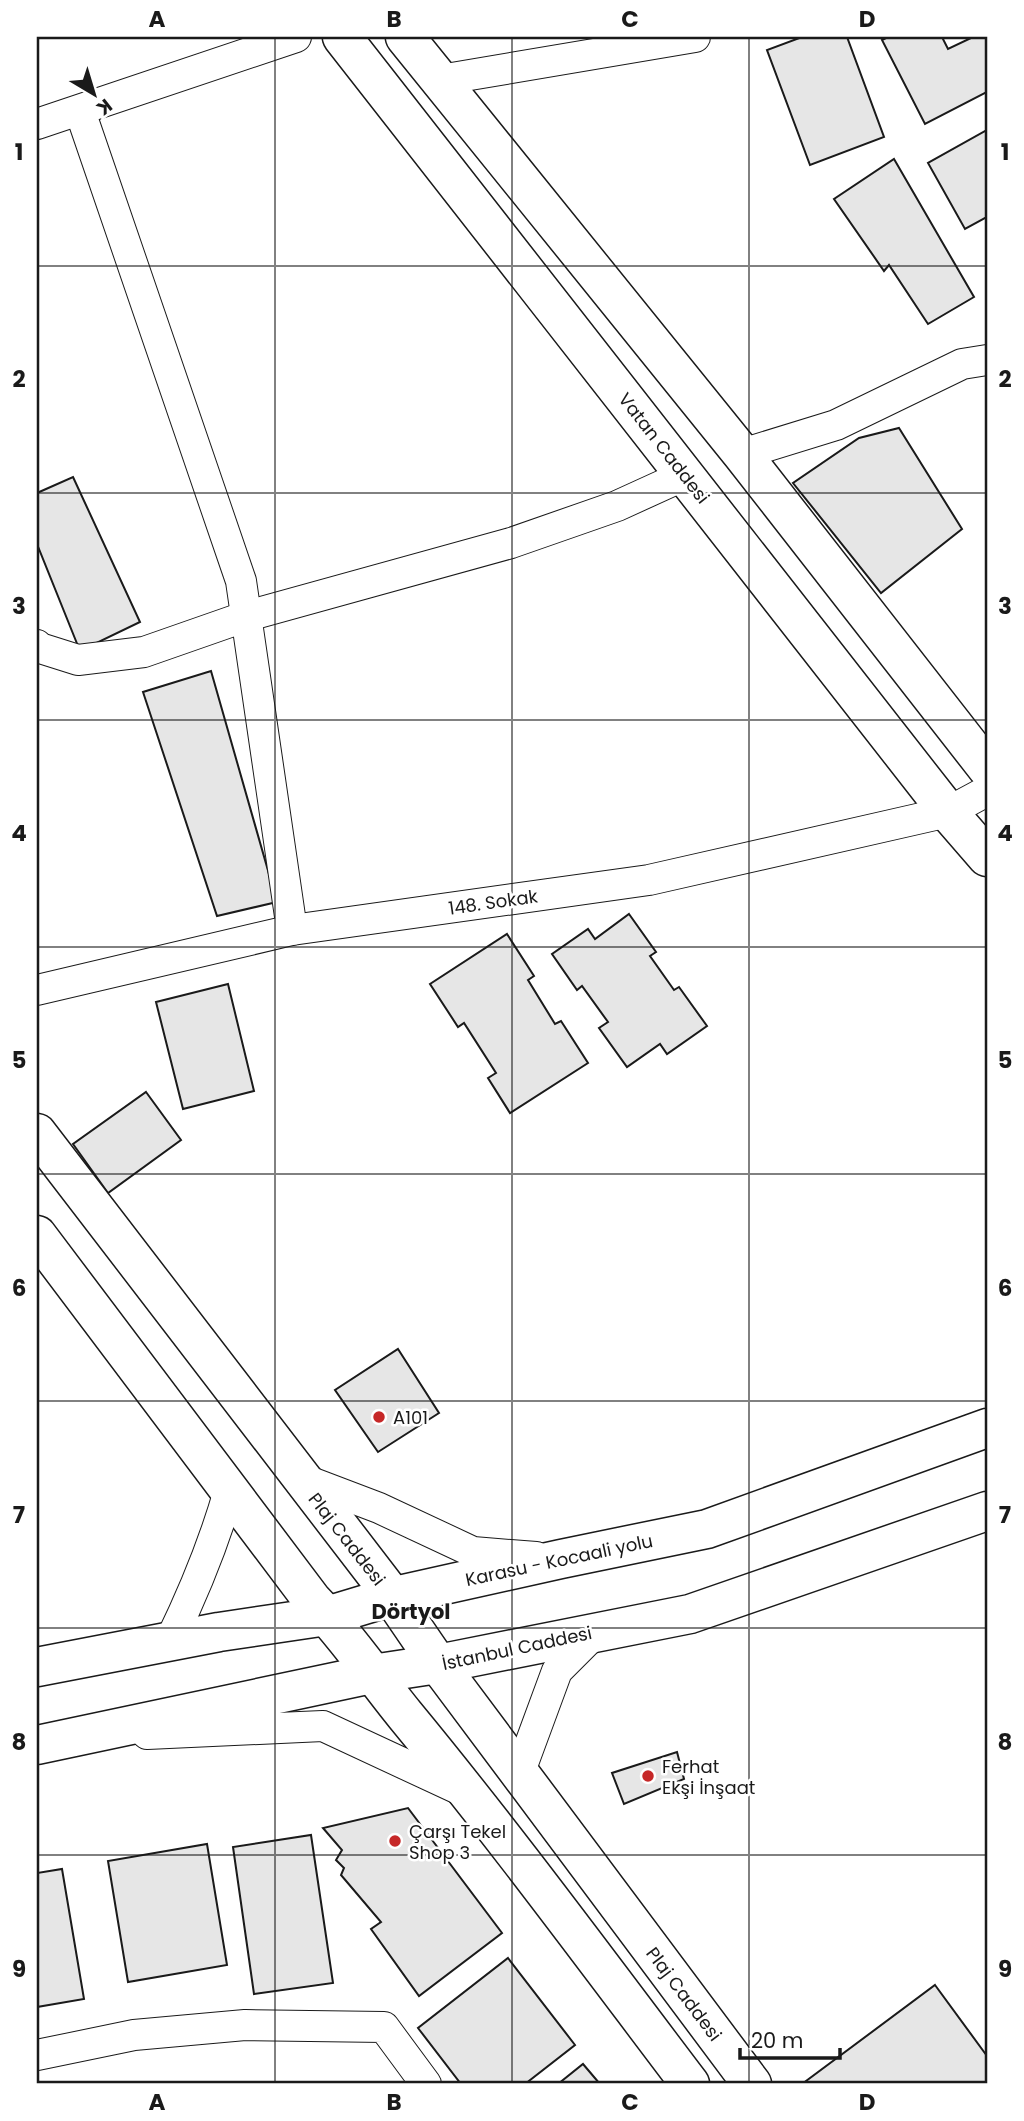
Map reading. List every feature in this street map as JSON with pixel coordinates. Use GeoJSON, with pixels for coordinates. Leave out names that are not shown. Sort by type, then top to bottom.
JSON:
{"type":"FeatureCollection","features":[{"type":"Feature","properties":{"kind":"main road","name":"Vatan Caddesi"},"geometry":{"type":"LineString","coordinates":[[342,37],[948,812],[987,857]]}},
{"type":"Feature","properties":{"kind":"main road"},"geometry":{"type":"LineString","coordinates":[[405,37],[742,454],[987,768]]}},
{"type":"Feature","properties":{"kind":"main road","name":"Plaj Caddesi"},"geometry":{"type":"LineString","coordinates":[[37,1133],[384,1585],[438,1664],[752,2084]]}},
{"type":"Feature","properties":{"kind":"main road"},"geometry":{"type":"LineString","coordinates":[[37,1235],[312,1600],[471,1795],[690,2084]]}},
{"type":"Feature","properties":{"kind":"main road","name":"Karasu - Kocaali yolu"},"geometry":{"type":"LineString","coordinates":[[37,1667],[170,1641],[327,1616],[390,1597],[707,1529],[987,1428]]}},
{"type":"Feature","properties":{"kind":"main road","name":"İstanbul Caddesi"},"geometry":{"type":"LineString","coordinates":[[37,1745],[372,1674],[438,1664],[690,1614],[987,1511]]}},
{"type":"Feature","properties":{"kind":"street"},"geometry":{"type":"LineString","coordinates":[[37,124],[296,37]]}},
{"type":"Feature","properties":{"kind":"street"},"geometry":{"type":"LineString","coordinates":[[440,80],[695,37]]}},
{"type":"Feature","properties":{"kind":"street"},"geometry":{"type":"LineString","coordinates":[[80,111],[242,581],[292,930]]}},
{"type":"Feature","properties":{"kind":"street"},"geometry":{"type":"LineString","coordinates":[[742,454],[836,425],[962,364],[987,360]]}},
{"type":"Feature","properties":{"kind":"street"},"geometry":{"type":"LineString","coordinates":[[37,645],[40,649],[78,660],[144,652],[247,616],[511,543],[617,506],[685,475]]}},
{"type":"Feature","properties":{"kind":"street","name":"148. Sokak"},"geometry":{"type":"LineString","coordinates":[[37,990],[292,930],[649,880],[948,812],[987,791]]}},
{"type":"Feature","properties":{"kind":"street"},"geometry":{"type":"LineString","coordinates":[[300,1478],[379,1508],[473,1552],[561,1559]]}},
{"type":"Feature","properties":{"kind":"street"},"geometry":{"type":"LineString","coordinates":[[170,1641],[194,1593],[229,1491]]}},
{"type":"Feature","properties":{"kind":"street"},"geometry":{"type":"LineString","coordinates":[[520,1774],[557,1671],[597,1631]]}},
{"type":"Feature","properties":{"kind":"street"},"geometry":{"type":"LineString","coordinates":[[81,1735],[323,1726],[471,1795]]}},
{"type":"Feature","properties":{"kind":"street"},"geometry":{"type":"LineString","coordinates":[[37,2055],[134,2035],[245,2025],[384,2027],[426,2084]]}},
{"type":"Feature","properties":{"kind":"building"},"geometry":{"type":"Polygon","coordinates":[[[802,37],[847,37],[884,137],[810,165],[767,50],[802,37]]]}},
{"type":"Feature","properties":{"kind":"building"},"geometry":{"type":"Polygon","coordinates":[[[888,37],[942,37],[948,49],[973,37],[987,37],[987,92],[925,124],[882,40],[888,37]]]}},
{"type":"Feature","properties":{"kind":"building"},"geometry":{"type":"Polygon","coordinates":[[[987,130],[987,217],[965,229],[928,163],[987,130]]]}},
{"type":"Feature","properties":{"kind":"building"},"geometry":{"type":"Polygon","coordinates":[[[894,159],[974,297],[928,324],[889,265],[884,271],[834,199],[894,159]]]}},
{"type":"Feature","properties":{"kind":"building"},"geometry":{"type":"Polygon","coordinates":[[[899,428],[962,529],[881,593],[793,483],[859,438],[899,428]]]}},
{"type":"Feature","properties":{"kind":"building"},"geometry":{"type":"Polygon","coordinates":[[[73,477],[140,622],[80,651],[37,544],[37,493],[73,477]]]}},
{"type":"Feature","properties":{"kind":"building"},"geometry":{"type":"Polygon","coordinates":[[[211,671],[277,902],[217,916],[143,692],[211,671]]]}},
{"type":"Feature","properties":{"kind":"building"},"geometry":{"type":"Polygon","coordinates":[[[629,914],[656,952],[650,956],[674,990],[679,987],[707,1026],[667,1054],[660,1044],[627,1067],[599,1028],[608,1022],[582,986],[577,990],[552,954],[588,929],[595,939],[629,914]]]}},
{"type":"Feature","properties":{"kind":"building"},"geometry":{"type":"Polygon","coordinates":[[[507,934],[534,976],[528,980],[555,1024],[561,1021],[588,1063],[510,1113],[488,1078],[496,1073],[464,1023],[458,1027],[430,984],[507,934]]]}},
{"type":"Feature","properties":{"kind":"building"},"geometry":{"type":"Polygon","coordinates":[[[228,984],[254,1091],[183,1109],[156,1002],[228,984]]]}},
{"type":"Feature","properties":{"kind":"building"},"geometry":{"type":"Polygon","coordinates":[[[146,1092],[181,1140],[108,1193],[73,1144],[146,1092]]]}},
{"type":"Feature","properties":{"kind":"building"},"geometry":{"type":"Polygon","coordinates":[[[398,1349],[439,1413],[378,1452],[335,1390],[398,1349]]]}},
{"type":"Feature","properties":{"kind":"building","name":"Ferhat Ekşi İnşaat"},"geometry":{"type":"Polygon","coordinates":[[[677,1752],[684,1779],[624,1804],[612,1773],[677,1752]]]}},
{"type":"Feature","properties":{"kind":"building"},"geometry":{"type":"Polygon","coordinates":[[[408,1808],[502,1933],[419,1996],[371,1929],[381,1922],[341,1875],[344,1868],[336,1860],[342,1850],[323,1828],[408,1808]]]}},
{"type":"Feature","properties":{"kind":"building"},"geometry":{"type":"Polygon","coordinates":[[[311,1835],[333,1983],[254,1994],[233,1847],[311,1835]]]}},
{"type":"Feature","properties":{"kind":"building"},"geometry":{"type":"Polygon","coordinates":[[[207,1844],[227,1965],[128,1982],[108,1861],[207,1844]]]}},
{"type":"Feature","properties":{"kind":"building"},"geometry":{"type":"Polygon","coordinates":[[[62,1869],[84,1999],[37,2007],[37,1873],[62,1869]]]}},
{"type":"Feature","properties":{"kind":"building"},"geometry":{"type":"Polygon","coordinates":[[[508,1958],[575,2045],[525,2084],[461,2084],[418,2028],[508,1958]]]}},
{"type":"Feature","properties":{"kind":"building"},"geometry":{"type":"Polygon","coordinates":[[[935,1985],[987,2056],[987,2084],[802,2084],[935,1985]]]}},
{"type":"Feature","properties":{"kind":"building"},"geometry":{"type":"Polygon","coordinates":[[[583,2064],[600,2084],[558,2084],[583,2064]]]}},
{"type":"Feature","properties":{"kind":"place","name":"A101"},"geometry":{"type":"Point","coordinates":[379,1417]}},
{"type":"Feature","properties":{"kind":"place","name":"Ferhat Ekşi İnşaat"},"geometry":{"type":"Point","coordinates":[648,1776]}},
{"type":"Feature","properties":{"kind":"place","name":"Çarşı Tekel Shop 3"},"geometry":{"type":"Point","coordinates":[395,1841]}},
{"type":"Feature","properties":{"kind":"district","name":"Dörtyol"},"geometry":{"type":"Point","coordinates":[411,1611]}}]}
